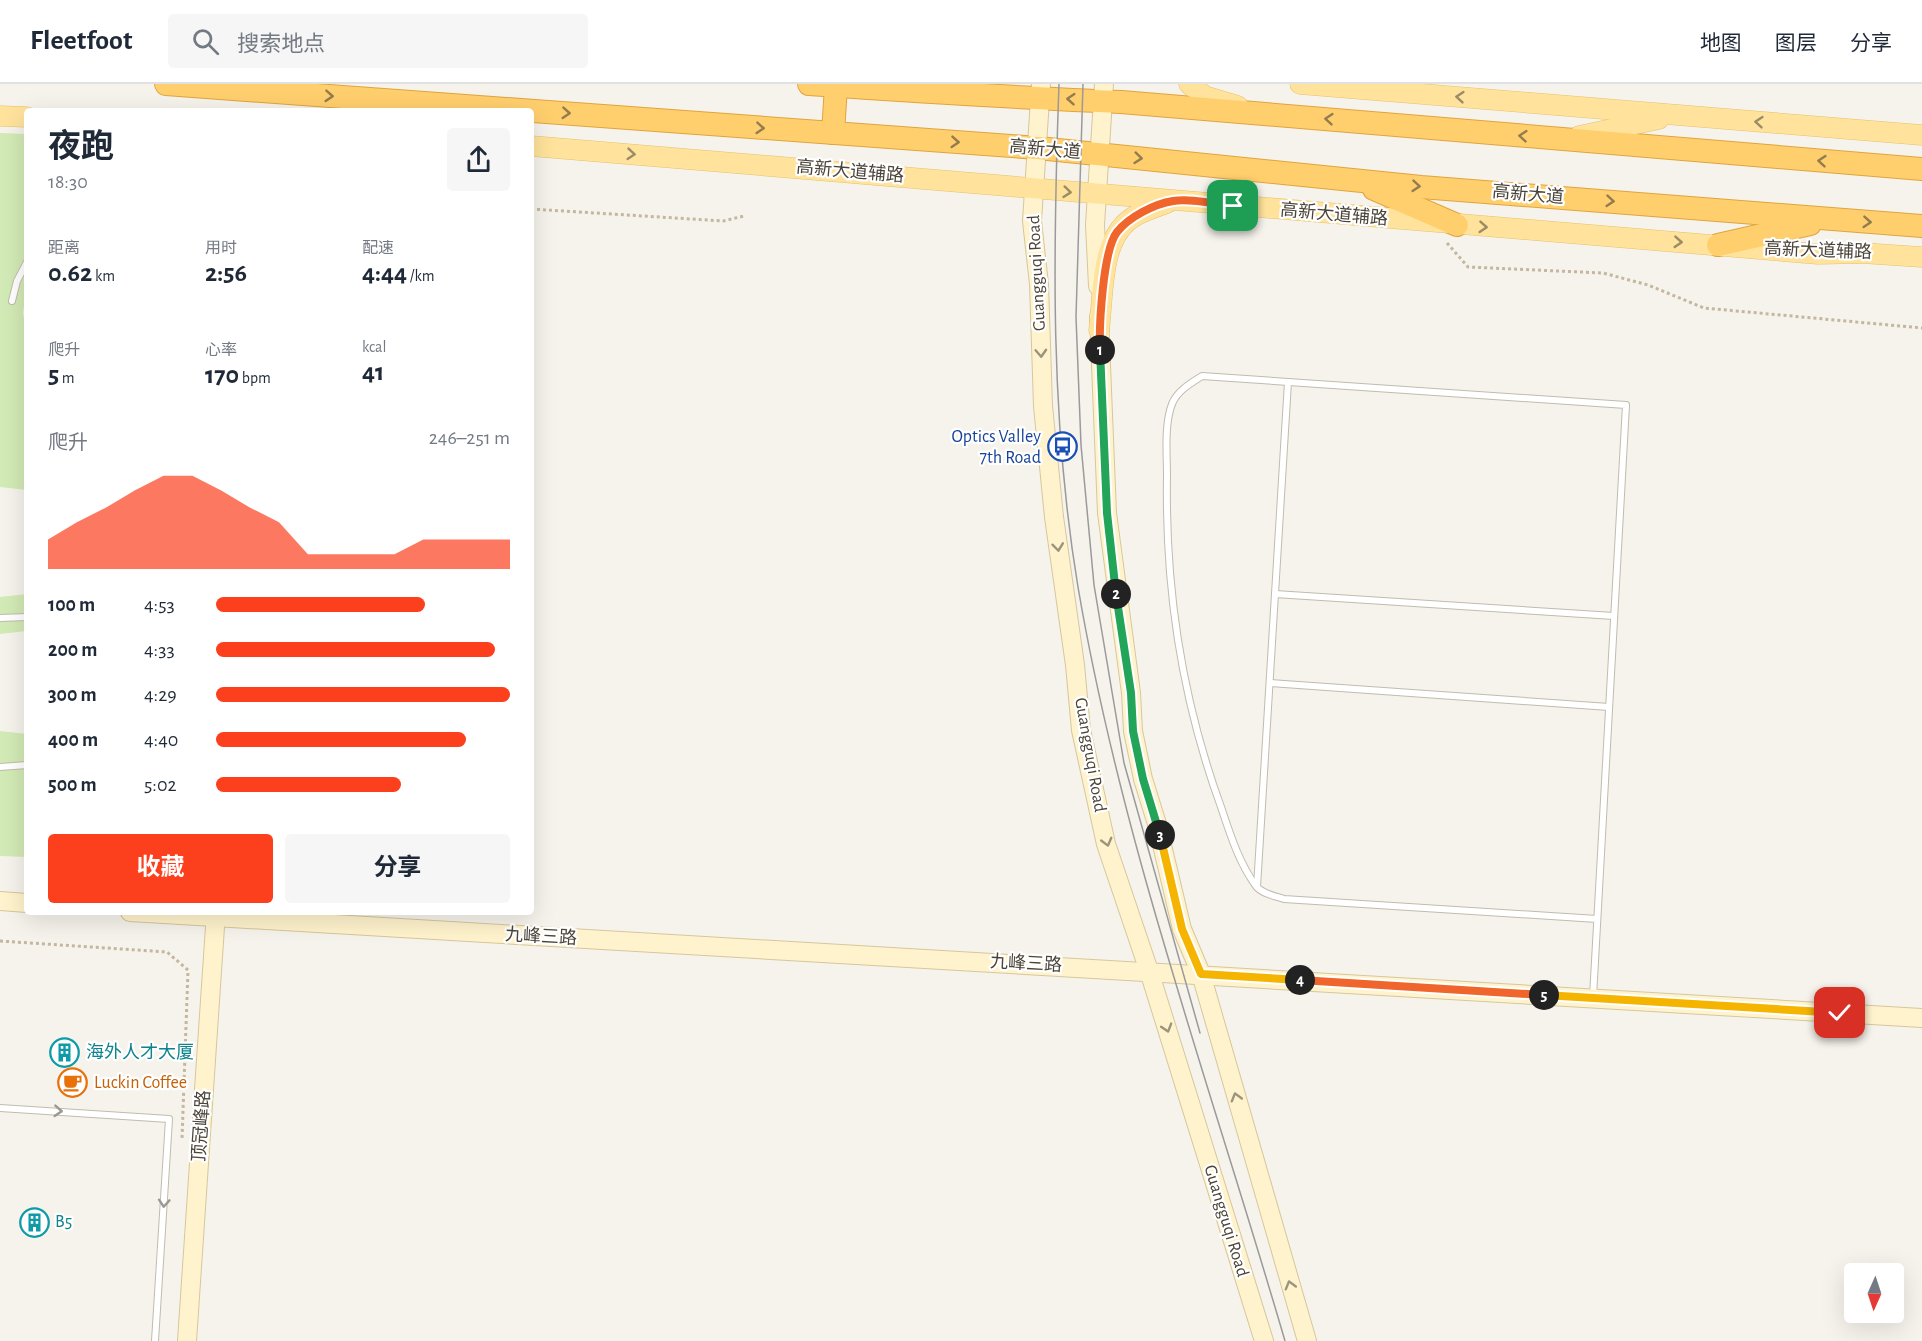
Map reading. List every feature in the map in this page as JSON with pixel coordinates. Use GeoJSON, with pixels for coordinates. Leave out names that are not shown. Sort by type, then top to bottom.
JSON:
{"type":"FeatureCollection","features":[{"type":"Feature","properties":{"kind":"highway","name":"高新大道"},"geometry":{"type":"LineString","coordinates":[[166,84],[501,108]]}},
{"type":"Feature","properties":{"kind":"highway"},"geometry":{"type":"LineString","coordinates":[[809,84],[998,98],[1041,90],[1103,93],[1269,115],[1922,169]]}},
{"type":"Feature","properties":{"kind":"highway"},"geometry":{"type":"LineString","coordinates":[[833,133],[836,86]]}},
{"type":"Feature","properties":{"kind":"highway"},"geometry":{"type":"LineString","coordinates":[[408,101],[423,108]]}},
{"type":"Feature","properties":{"kind":"highway","name":"高新大道"},"geometry":{"type":"LineString","coordinates":[[534,110],[1038,148],[1353,180],[1922,226]]}},
{"type":"Feature","properties":{"kind":"highway"},"geometry":{"type":"LineString","coordinates":[[1353,180],[1457,225]]}},
{"type":"Feature","properties":{"kind":"highway"},"geometry":{"type":"LineString","coordinates":[[1718,245],[1832,219]]}},
{"type":"Feature","properties":{"kind":"main road"},"geometry":{"type":"LineString","coordinates":[[1189,84],[1205,96],[1269,115]]}},
{"type":"Feature","properties":{"kind":"main road"},"geometry":{"type":"LineString","coordinates":[[1300,84],[1922,135]]}},
{"type":"Feature","properties":{"kind":"main road"},"geometry":{"type":"LineString","coordinates":[[1566,139],[1679,115]]}},
{"type":"Feature","properties":{"kind":"main road"},"geometry":{"type":"LineString","coordinates":[[0,116],[24,117]]}},
{"type":"Feature","properties":{"kind":"main road","name":"高新大道辅路"},"geometry":{"type":"LineString","coordinates":[[534,146],[1818,254],[1862,253],[1922,257]]}},
{"type":"Feature","properties":{"kind":"main road"},"geometry":{"type":"LineString","coordinates":[[1099,330],[1109,252],[1116,232],[1135,215],[1173,201]]}},
{"type":"Feature","properties":{"kind":"street","name":"Guangguqi Road"},"geometry":{"type":"LineString","coordinates":[[1041,90],[1032,221],[1039,284],[1043,406],[1054,518],[1075,665],[1081,730],[1106,844],[1149,971],[1264,1341]]}},
{"type":"Feature","properties":{"kind":"street"},"geometry":{"type":"LineString","coordinates":[[1103,93],[1095,225],[1107,513],[1131,693],[1133,731],[1143,779],[1157,824],[1182,929],[1201,974],[1307,1341]]}},
{"type":"Feature","properties":{"kind":"street"},"geometry":{"type":"LineString","coordinates":[[0,901],[24,903]]}},
{"type":"Feature","properties":{"kind":"street","name":"九峰三路"},"geometry":{"type":"LineString","coordinates":[[194,915],[1922,1018]]}},
{"type":"Feature","properties":{"kind":"street","name":"顶冠峰路"},"geometry":{"type":"LineString","coordinates":[[187,1341],[216,916]]}},
{"type":"Feature","properties":{"kind":"lane"},"geometry":{"type":"LineString","coordinates":[[12,302],[17,281],[24,268]]}},
{"type":"Feature","properties":{"kind":"lane"},"geometry":{"type":"LineString","coordinates":[[1593,998],[1626,405],[1202,376],[1186,386],[1173,403],[1167,430],[1166,538],[1173,620],[1191,711],[1210,778],[1237,853],[1257,888],[1284,899],[1597,919]]}},
{"type":"Feature","properties":{"kind":"lane"},"geometry":{"type":"LineString","coordinates":[[1257,888],[1288,382]]}},
{"type":"Feature","properties":{"kind":"lane"},"geometry":{"type":"LineString","coordinates":[[1275,594],[1614,616]]}},
{"type":"Feature","properties":{"kind":"lane"},"geometry":{"type":"LineString","coordinates":[[0,618],[24,616]]}},
{"type":"Feature","properties":{"kind":"lane"},"geometry":{"type":"LineString","coordinates":[[1270,683],[1609,707]]}},
{"type":"Feature","properties":{"kind":"lane"},"geometry":{"type":"LineString","coordinates":[[0,767],[24,765]]}},
{"type":"Feature","properties":{"kind":"lane"},"geometry":{"type":"LineString","coordinates":[[0,1108],[169,1119],[155,1341]]}},
{"type":"Feature","properties":{"kind":"path"},"geometry":{"type":"LineString","coordinates":[[534,208],[723,221],[744,216]]}},
{"type":"Feature","properties":{"kind":"path"},"geometry":{"type":"LineString","coordinates":[[1430,223],[1468,267],[1603,273],[1648,285],[1704,308],[1922,328]]}},
{"type":"Feature","properties":{"kind":"path"},"geometry":{"type":"LineString","coordinates":[[0,941],[167,952],[188,970],[182,1150]]}},
{"type":"Feature","properties":{"kind":"green space"},"geometry":{"type":"Polygon","coordinates":[[[0,133],[24,134],[24,490],[0,487],[0,133]]]}},
{"type":"Feature","properties":{"kind":"green space"},"geometry":{"type":"Polygon","coordinates":[[[24,594],[24,631],[0,634],[0,597],[24,594]]]}},
{"type":"Feature","properties":{"kind":"green space"},"geometry":{"type":"Polygon","coordinates":[[[0,731],[24,734],[24,857],[0,856],[0,731]]]}},
{"type":"Feature","properties":{"kind":"tram line"},"geometry":{"type":"LineString","coordinates":[[1059,84],[1055,273],[1058,399],[1062,462],[1078,587],[1097,683],[1144,873],[1285,1341]]}},
{"type":"Feature","properties":{"kind":"tram line"},"geometry":{"type":"LineString","coordinates":[[1083,84],[1076,317],[1081,445],[1094,585],[1124,763],[1200,1033]]}},
{"type":"Feature","properties":{"kind":"place","name":"Optics Valley 7th Road"},"geometry":{"type":"Point","coordinates":[1062,447]}},
{"type":"Feature","properties":{"kind":"place","name":"海外人才大厦"},"geometry":{"type":"Point","coordinates":[65,1053]}},
{"type":"Feature","properties":{"kind":"place","name":"Luckin Coffee"},"geometry":{"type":"Point","coordinates":[73,1083]}},
{"type":"Feature","properties":{"kind":"place","name":"B5"},"geometry":{"type":"Point","coordinates":[34,1222]}},
{"type":"Feature","properties":{"kind":"route"},"geometry":{"type":"LineString","coordinates":[[1233,206],[1173,201],[1135,215],[1116,232],[1109,252],[1099,330],[1107,513],[1131,693],[1133,731],[1143,779],[1157,824],[1182,929],[1201,974],[1840,1013]]}}]}
